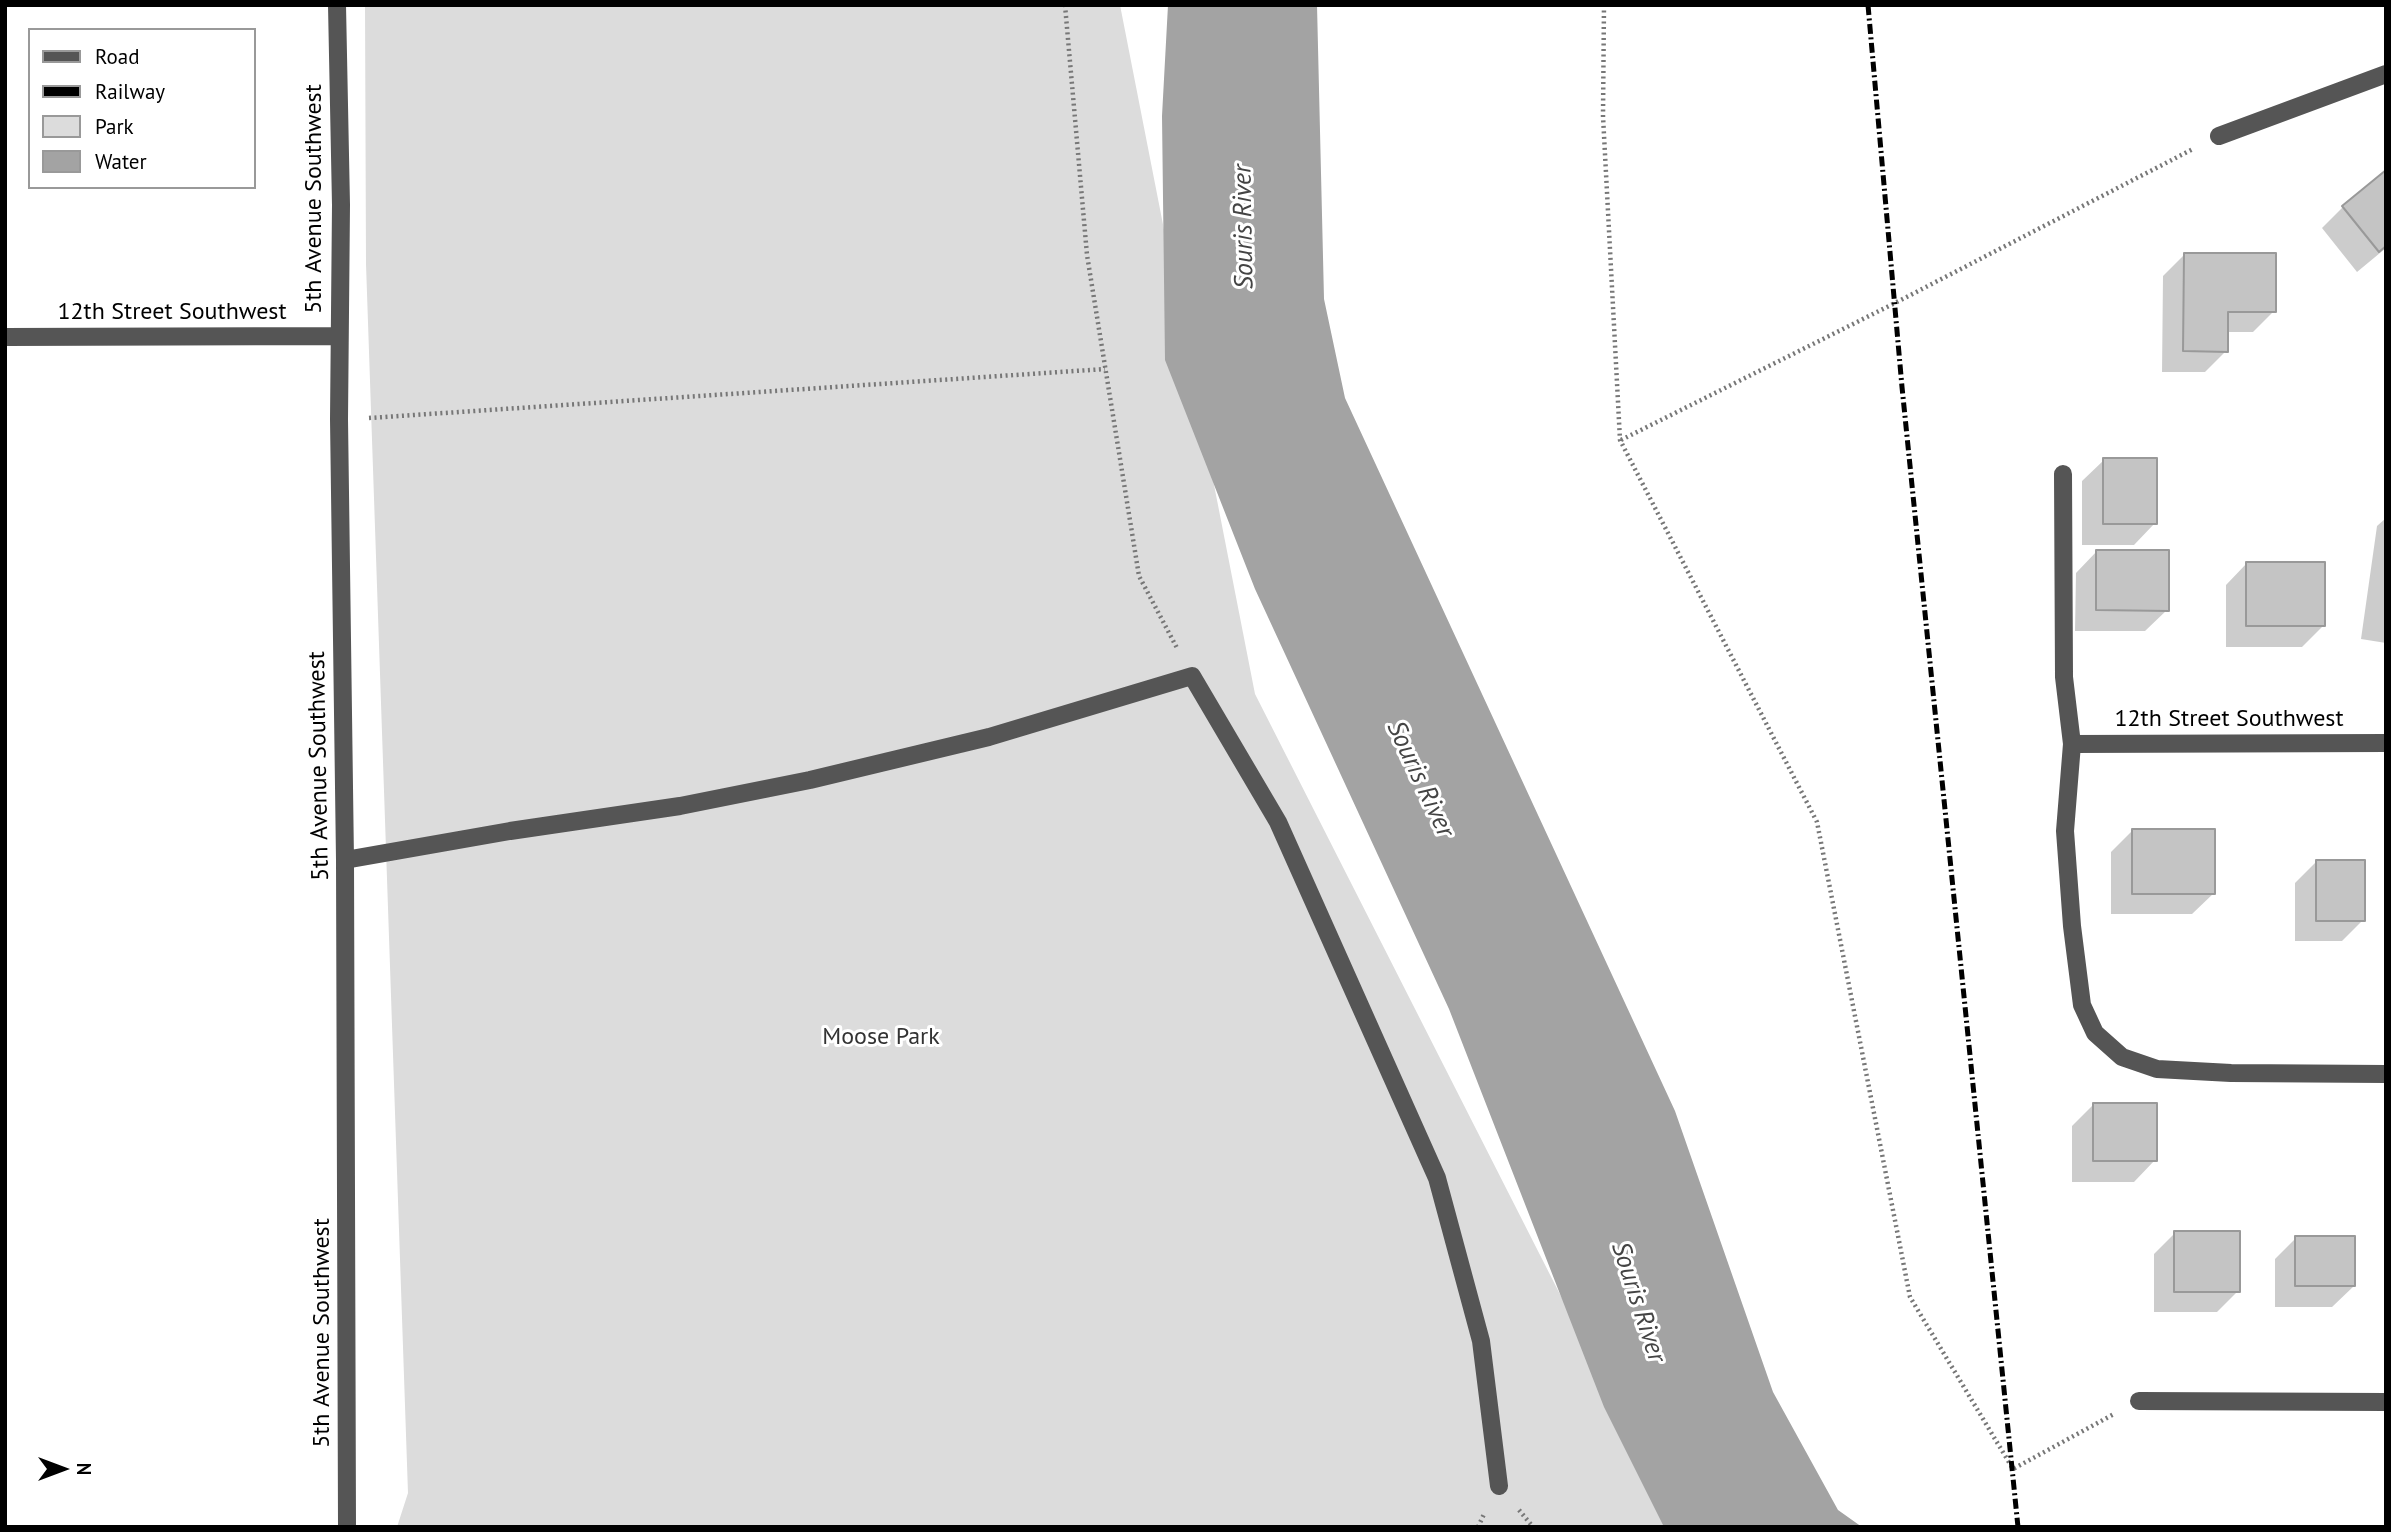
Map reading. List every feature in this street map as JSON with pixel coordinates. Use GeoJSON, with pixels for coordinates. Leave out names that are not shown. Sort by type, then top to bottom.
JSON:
{"type":"FeatureCollection","features":[{"type":"Feature","properties":{"kind":"street","name":"5th Avenue Southwest"},"geometry":{"type":"LineString","coordinates":[[338,5],[341,205],[339,419],[345,860],[346,1527]]}},
{"type":"Feature","properties":{"kind":"street"},"geometry":{"type":"LineString","coordinates":[[2219,136],[2386,74]]}},
{"type":"Feature","properties":{"kind":"street","name":"12th Street Southwest"},"geometry":{"type":"LineString","coordinates":[[5,337],[339,336]]}},
{"type":"Feature","properties":{"kind":"street"},"geometry":{"type":"LineString","coordinates":[[2063,474],[2064,677],[2072,744],[2065,831],[2072,926],[2082,1004],[2095,1034],[2122,1057],[2157,1069],[2231,1073],[2386,1074]]}},
{"type":"Feature","properties":{"kind":"street"},"geometry":{"type":"LineString","coordinates":[[345,860],[510,831],[680,806],[810,779],[989,737],[1192,676],[1278,822],[1437,1178],[1481,1341],[1499,1486]]}},
{"type":"Feature","properties":{"kind":"street","name":"12th Street Southwest"},"geometry":{"type":"LineString","coordinates":[[2072,744],[2386,743]]}},
{"type":"Feature","properties":{"kind":"street"},"geometry":{"type":"LineString","coordinates":[[2139,1401],[2386,1402]]}},
{"type":"Feature","properties":{"kind":"path"},"geometry":{"type":"LineString","coordinates":[[1065,5],[1087,255],[1139,576],[1192,676]]}},
{"type":"Feature","properties":{"kind":"path"},"geometry":{"type":"LineString","coordinates":[[1604,5],[1603,116],[1620,440],[1817,822],[1910,1297],[2013,1469],[2139,1401]]}},
{"type":"Feature","properties":{"kind":"path"},"geometry":{"type":"LineString","coordinates":[[1620,440],[1895,303],[2219,136]]}},
{"type":"Feature","properties":{"kind":"path"},"geometry":{"type":"LineString","coordinates":[[339,419],[420,416],[1105,369]]}},
{"type":"Feature","properties":{"kind":"green space","name":"Moose Park"},"geometry":{"type":"Polygon","coordinates":[[[365,5],[1120,5],[1255,694],[1666,1503],[1690,1527],[397,1527],[408,1493],[366,264],[365,5]]]}},
{"type":"Feature","properties":{"kind":"water","name":"Souris River"},"geometry":{"type":"Polygon","coordinates":[[[1168,5],[1317,5],[1324,299],[1345,398],[1675,1111],[1773,1392],[1838,1510],[1862,1527],[1664,1527],[1604,1407],[1449,1009],[1255,589],[1165,360],[1162,116],[1168,5]]]}},
{"type":"Feature","properties":{"kind":"building"},"geometry":{"type":"Polygon","coordinates":[[[2386,170],[2386,246],[2379,252],[2342,206],[2386,170]]]}},
{"type":"Feature","properties":{"kind":"building"},"geometry":{"type":"Polygon","coordinates":[[[2184,253],[2276,253],[2276,312],[2228,312],[2228,352],[2183,351],[2184,253]]]}},
{"type":"Feature","properties":{"kind":"building"},"geometry":{"type":"Polygon","coordinates":[[[2103,458],[2157,458],[2157,524],[2103,524],[2103,458]]]}},
{"type":"Feature","properties":{"kind":"building"},"geometry":{"type":"Polygon","coordinates":[[[2096,550],[2169,550],[2169,611],[2096,610],[2096,550]]]}},
{"type":"Feature","properties":{"kind":"building"},"geometry":{"type":"Polygon","coordinates":[[[2246,562],[2325,562],[2325,626],[2246,626],[2246,562]]]}},
{"type":"Feature","properties":{"kind":"building"},"geometry":{"type":"Polygon","coordinates":[[[2132,829],[2215,829],[2215,894],[2132,894],[2132,829]]]}},
{"type":"Feature","properties":{"kind":"building"},"geometry":{"type":"Polygon","coordinates":[[[2316,860],[2365,860],[2365,921],[2316,921],[2316,860]]]}},
{"type":"Feature","properties":{"kind":"building"},"geometry":{"type":"Polygon","coordinates":[[[2093,1103],[2157,1103],[2157,1161],[2093,1161],[2093,1103]]]}},
{"type":"Feature","properties":{"kind":"building"},"geometry":{"type":"Polygon","coordinates":[[[2174,1231],[2240,1231],[2240,1292],[2174,1292],[2174,1231]]]}},
{"type":"Feature","properties":{"kind":"building"},"geometry":{"type":"Polygon","coordinates":[[[2295,1236],[2355,1236],[2355,1286],[2295,1286],[2295,1236]]]}},
{"type":"Feature","properties":{"kind":"railway"},"geometry":{"type":"LineString","coordinates":[[1868,5],[1902,387],[2018,1527]]}}]}
